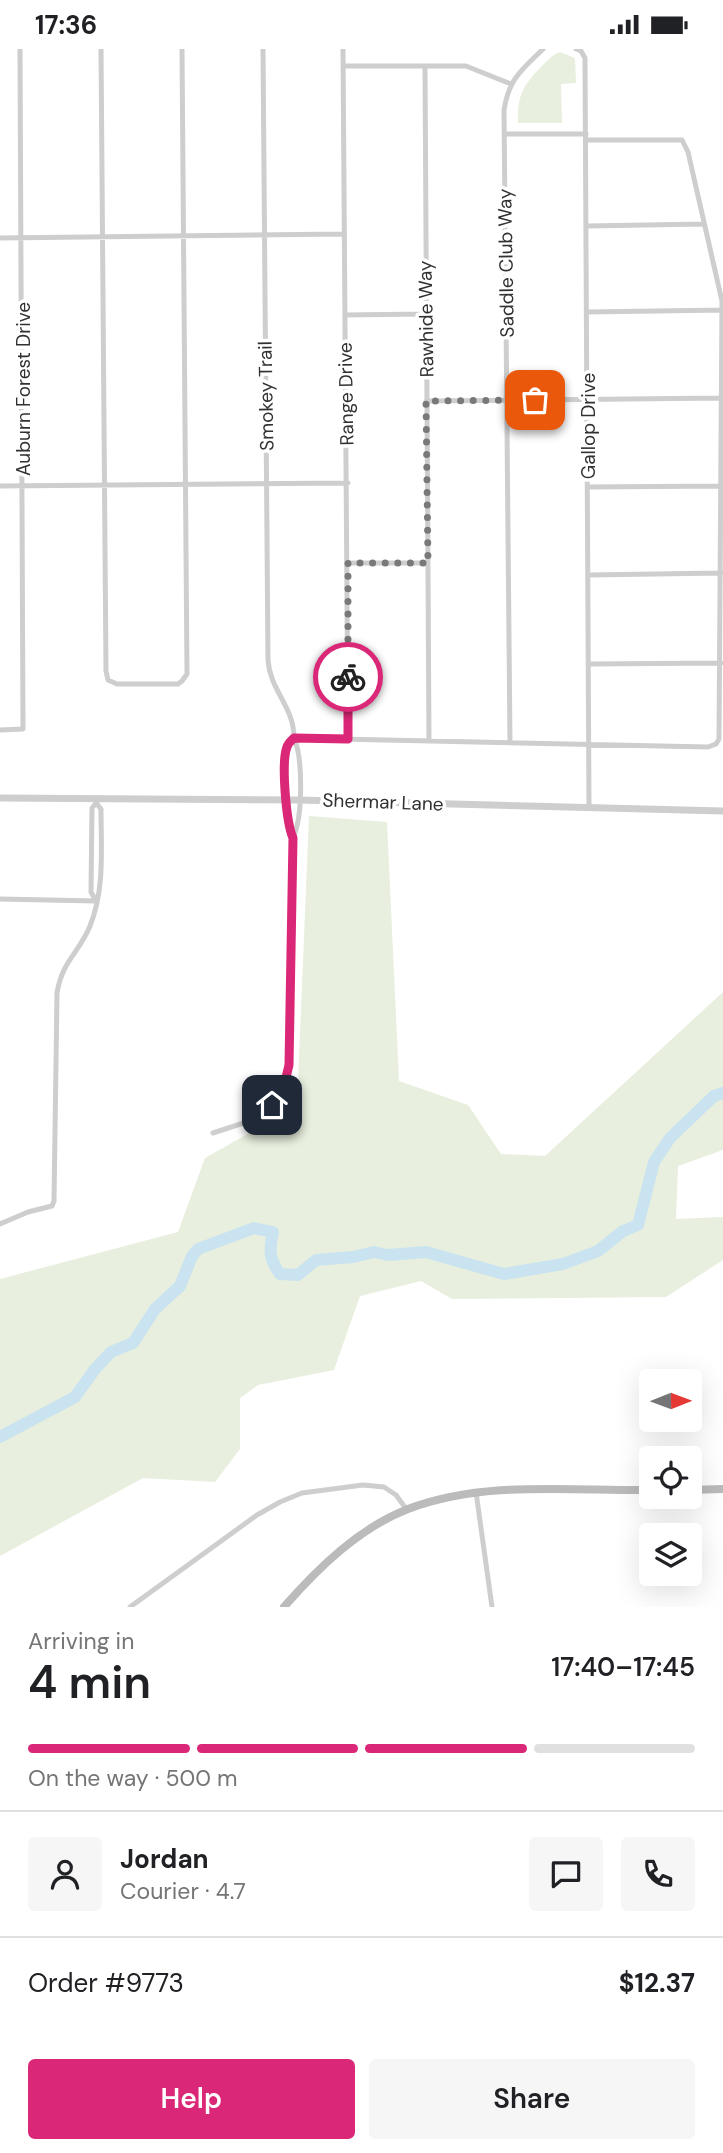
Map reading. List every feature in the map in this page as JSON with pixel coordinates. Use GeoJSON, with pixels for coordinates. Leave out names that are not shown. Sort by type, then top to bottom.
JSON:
{"type":"FeatureCollection","features":[{"type":"Feature","properties":{"kind":"main road"},"geometry":{"type":"LineString","coordinates":[[702,1490],[723,1489]]}},
{"type":"Feature","properties":{"kind":"main road"},"geometry":{"type":"LineString","coordinates":[[285,1607],[313,1574],[352,1542],[384,1521],[434,1501],[476,1492],[510,1490],[639,1490]]}},
{"type":"Feature","properties":{"kind":"street","name":"Auburn Forest Drive"},"geometry":{"type":"LineString","coordinates":[[0,730],[23,729],[20,49]]}},
{"type":"Feature","properties":{"kind":"street"},"geometry":{"type":"LineString","coordinates":[[101,49],[106,671],[108,680],[117,684],[173,684],[183,681],[187,674],[182,49]]}},
{"type":"Feature","properties":{"kind":"street","name":"Smokey Trail"},"geometry":{"type":"LineString","coordinates":[[263,49],[269,668],[275,687],[290,712],[294,738],[299,749],[298,826],[293,838]]}},
{"type":"Feature","properties":{"kind":"street","name":"Range Drive"},"geometry":{"type":"LineString","coordinates":[[343,49],[348,739]]}},
{"type":"Feature","properties":{"kind":"street"},"geometry":{"type":"LineString","coordinates":[[343,66],[466,66],[511,84],[524,66],[543,49]]}},
{"type":"Feature","properties":{"kind":"street","name":"Gallop Drive"},"geometry":{"type":"LineString","coordinates":[[576,49],[581,51],[585,58],[589,399],[589,808]]}},
{"type":"Feature","properties":{"kind":"street","name":"Rawhide Way"},"geometry":{"type":"LineString","coordinates":[[425,66],[429,741]]}},
{"type":"Feature","properties":{"kind":"street","name":"Saddle Club Way"},"geometry":{"type":"LineString","coordinates":[[510,743],[505,110],[511,84]]}},
{"type":"Feature","properties":{"kind":"street"},"geometry":{"type":"LineString","coordinates":[[294,738],[708,747],[716,744],[720,734],[723,310],[721,291],[688,152],[682,140],[505,134]]}},
{"type":"Feature","properties":{"kind":"street"},"geometry":{"type":"LineString","coordinates":[[587,226],[704,224]]}},
{"type":"Feature","properties":{"kind":"street"},"geometry":{"type":"LineString","coordinates":[[0,238],[344,234]]}},
{"type":"Feature","properties":{"kind":"street"},"geometry":{"type":"LineString","coordinates":[[588,312],[723,310]]}},
{"type":"Feature","properties":{"kind":"street"},"geometry":{"type":"LineString","coordinates":[[345,316],[425,314]]}},
{"type":"Feature","properties":{"kind":"street"},"geometry":{"type":"LineString","coordinates":[[426,401],[722,398]]}},
{"type":"Feature","properties":{"kind":"street"},"geometry":{"type":"LineString","coordinates":[[0,486],[348,483]]}},
{"type":"Feature","properties":{"kind":"street"},"geometry":{"type":"LineString","coordinates":[[588,487],[722,486]]}},
{"type":"Feature","properties":{"kind":"street"},"geometry":{"type":"LineString","coordinates":[[348,563],[428,563]]}},
{"type":"Feature","properties":{"kind":"street"},"geometry":{"type":"LineString","coordinates":[[589,575],[721,573]]}},
{"type":"Feature","properties":{"kind":"street"},"geometry":{"type":"LineString","coordinates":[[590,664],[721,663]]}},
{"type":"Feature","properties":{"kind":"street","name":"Smokey Trail"},"geometry":{"type":"LineString","coordinates":[[293,838],[288,826],[285,800],[287,747],[294,738]]}},
{"type":"Feature","properties":{"kind":"street","name":"Shermar Lane"},"geometry":{"type":"LineString","coordinates":[[0,798],[97,802],[299,800],[723,811]]}},
{"type":"Feature","properties":{"kind":"street"},"geometry":{"type":"LineString","coordinates":[[0,1224],[28,1212],[52,1206],[57,993],[62,971],[90,927],[101,889],[101,809],[97,802],[92,808],[91,892],[96,901]]}},
{"type":"Feature","properties":{"kind":"street"},"geometry":{"type":"LineString","coordinates":[[213,1133],[262,1117],[282,1094],[289,1065],[293,838]]}},
{"type":"Feature","properties":{"kind":"street"},"geometry":{"type":"LineString","coordinates":[[0,899],[96,901]]}},
{"type":"Feature","properties":{"kind":"street"},"geometry":{"type":"LineString","coordinates":[[130,1607],[257,1515],[302,1493],[363,1485],[384,1487],[396,1495],[407,1510]]}},
{"type":"Feature","properties":{"kind":"street"},"geometry":{"type":"LineString","coordinates":[[476,1492],[492,1607]]}},
{"type":"Feature","properties":{"kind":"green space"},"geometry":{"type":"Polygon","coordinates":[[[560,52],[575,58],[576,83],[561,84],[562,123],[518,123],[520,98],[526,85],[548,60],[560,52]]]}},
{"type":"Feature","properties":{"kind":"green space"},"geometry":{"type":"Polygon","coordinates":[[[309,816],[387,822],[399,1081],[468,1105],[501,1154],[545,1156],[723,992],[723,1150],[678,1166],[676,1219],[723,1217],[723,1260],[666,1297],[452,1299],[421,1281],[360,1296],[334,1370],[258,1385],[240,1398],[240,1449],[215,1482],[143,1478],[0,1556],[0,1279],[178,1232],[205,1158],[285,1113],[298,1082],[309,816]]]}},
{"type":"Feature","properties":{"kind":"waterway"},"geometry":{"type":"LineString","coordinates":[[0,1437],[75,1397],[111,1352],[133,1343],[155,1309],[180,1286],[192,1256],[198,1249],[254,1228],[273,1232],[271,1254],[280,1274],[298,1275],[316,1260],[374,1252],[388,1255],[426,1252],[504,1274],[563,1264],[598,1251],[623,1231],[638,1225],[654,1162],[670,1138],[714,1096],[723,1093]]}},
{"type":"Feature","properties":{"kind":"way so far"},"geometry":{"type":"LineString","coordinates":[[348,677],[348,563],[428,563],[426,401],[535,400]]}},
{"type":"Feature","properties":{"kind":"route"},"geometry":{"type":"LineString","coordinates":[[272,1105],[282,1094],[289,1065],[293,838],[288,826],[285,800],[287,747],[294,738],[348,739],[348,677]]}}]}
